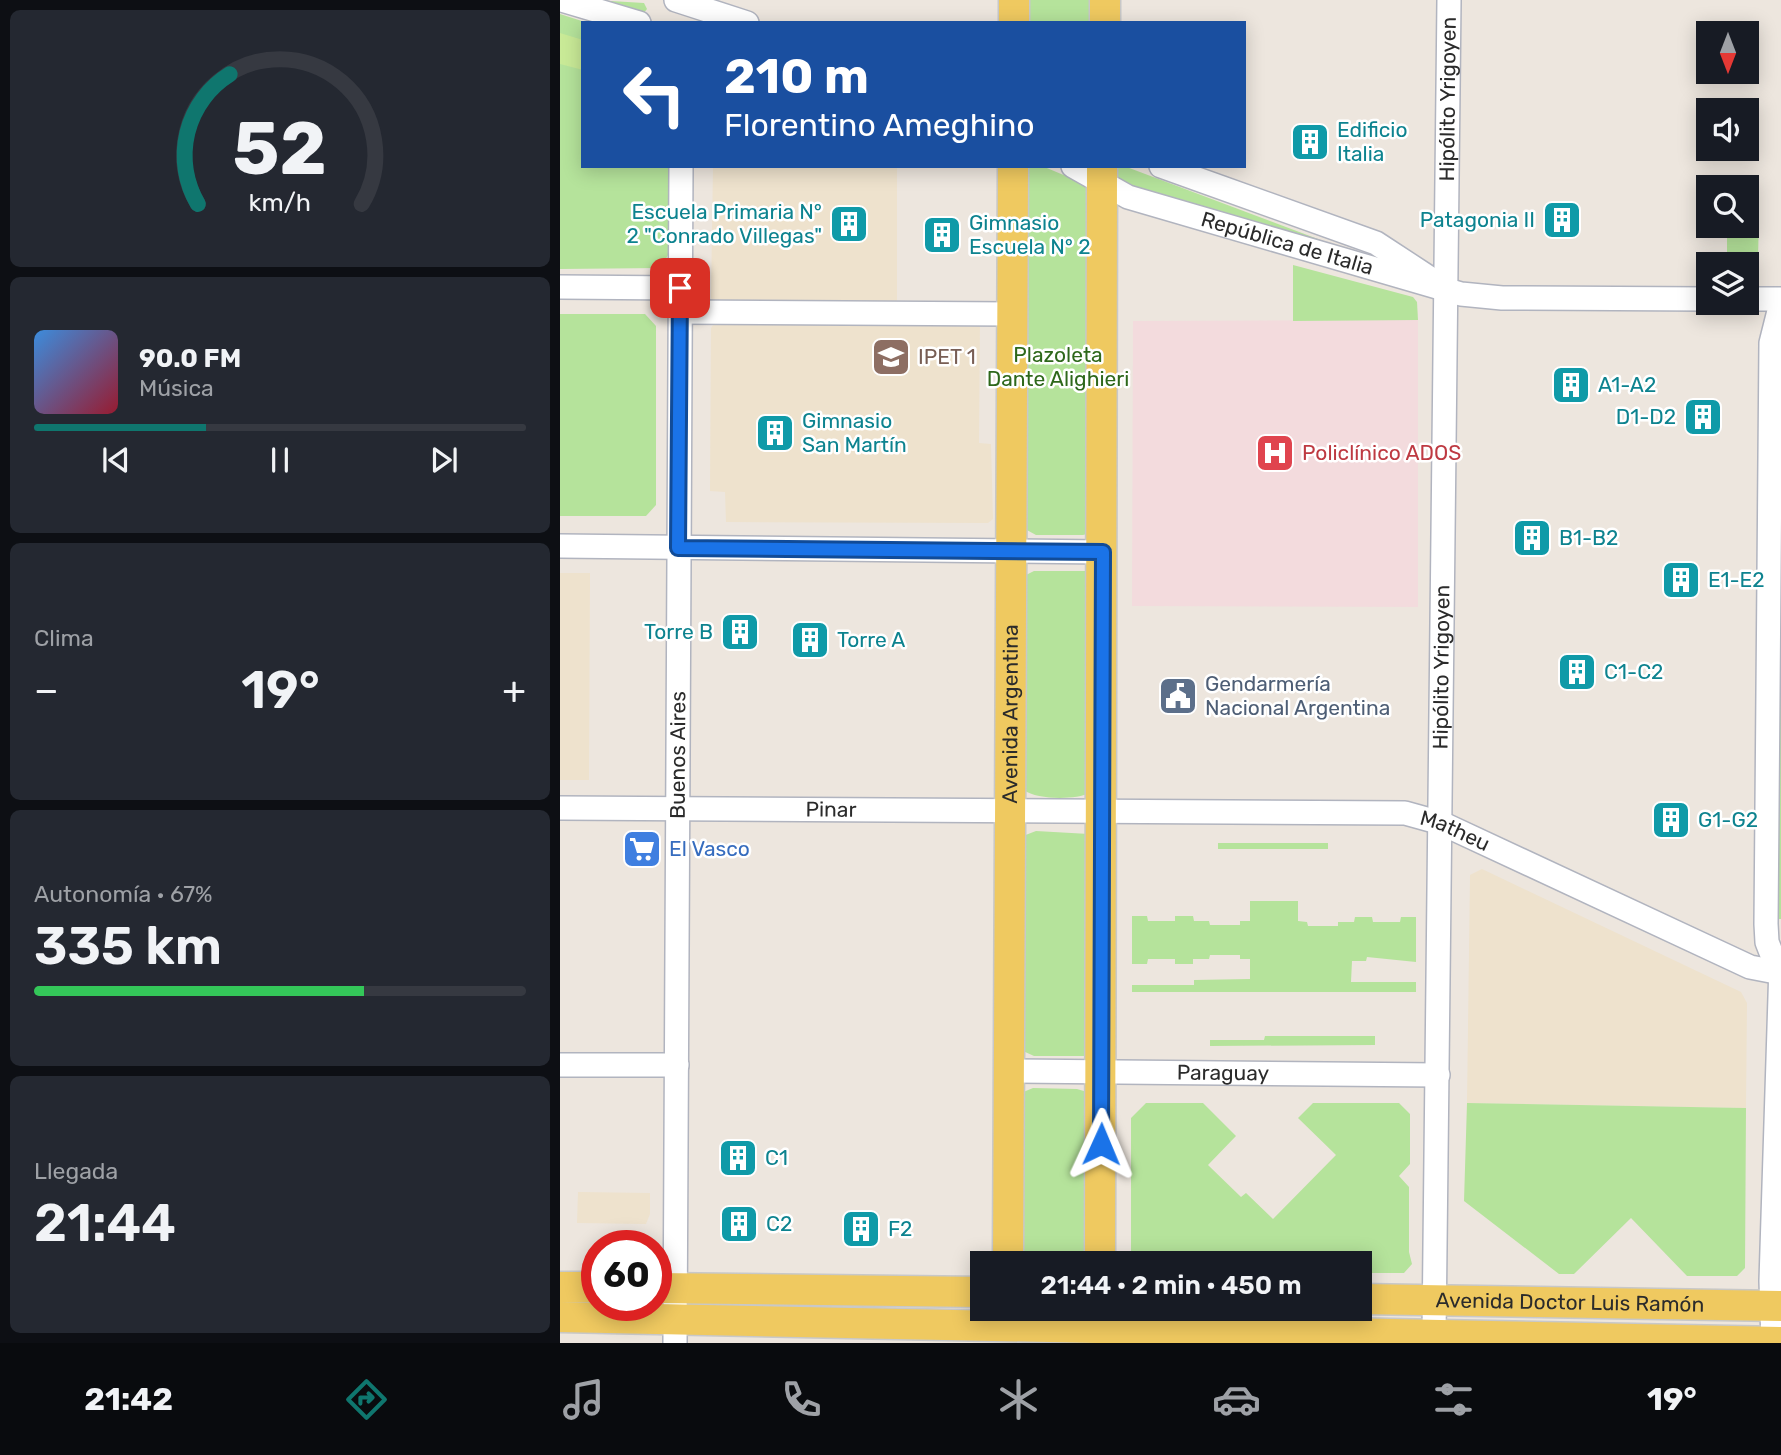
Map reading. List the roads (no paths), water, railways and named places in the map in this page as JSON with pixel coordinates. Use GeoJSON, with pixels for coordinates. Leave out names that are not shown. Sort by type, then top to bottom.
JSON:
{"type":"FeatureCollection","features":[{"type":"Feature","properties":{"kind":"main road"},"geometry":{"type":"LineString","coordinates":[[1014,0],[1014,21]]}},
{"type":"Feature","properties":{"kind":"main road"},"geometry":{"type":"LineString","coordinates":[[1105,0],[1105,21]]}},
{"type":"Feature","properties":{"kind":"main road","name":"Avenida Argentina"},"geometry":{"type":"LineString","coordinates":[[1008,1251],[1013,168]]}},
{"type":"Feature","properties":{"kind":"main road"},"geometry":{"type":"LineString","coordinates":[[1100,1251],[1103,552],[1108,188]]}},
{"type":"Feature","properties":{"kind":"main road"},"geometry":{"type":"LineString","coordinates":[[560,1287],[581,1287]]}},
{"type":"Feature","properties":{"kind":"main road"},"geometry":{"type":"LineString","coordinates":[[672,1288],[970,1292]]}},
{"type":"Feature","properties":{"kind":"main road","name":"Avenida Doctor Luis Ramón"},"geometry":{"type":"LineString","coordinates":[[1372,1299],[1776,1306]]}},
{"type":"Feature","properties":{"kind":"main road","name":"Avenida Doctor Luis Ramón"},"geometry":{"type":"LineString","coordinates":[[560,1317],[676,1331],[1099,1326],[1781,1342]]}},
{"type":"Feature","properties":{"kind":"street"},"geometry":{"type":"LineString","coordinates":[[562,0],[632,21]]}},
{"type":"Feature","properties":{"kind":"street","name":"Hipólito Yrigoyen"},"geometry":{"type":"LineString","coordinates":[[1434,1335],[1449,0]]}},
{"type":"Feature","properties":{"kind":"street"},"geometry":{"type":"LineString","coordinates":[[681,6],[739,21]]}},
{"type":"Feature","properties":{"kind":"street","name":"Buenos Aires"},"geometry":{"type":"LineString","coordinates":[[669,1230],[677,1065],[681,168]]}},
{"type":"Feature","properties":{"kind":"street","name":"República de Italia"},"geometry":{"type":"LineString","coordinates":[[1076,168],[1108,188],[1447,291],[1502,298],[1696,299]]}},
{"type":"Feature","properties":{"kind":"street","name":"República de Italia"},"geometry":{"type":"LineString","coordinates":[[1167,168],[1377,243],[1447,291]]}},
{"type":"Feature","properties":{"kind":"street"},"geometry":{"type":"LineString","coordinates":[[560,287],[680,288]]}},
{"type":"Feature","properties":{"kind":"street"},"geometry":{"type":"LineString","coordinates":[[1759,300],[1781,301],[1771,343],[1766,924],[1767,942],[1780,970],[1776,1306],[1773,1343]]}},
{"type":"Feature","properties":{"kind":"street"},"geometry":{"type":"LineString","coordinates":[[680,312],[1012,314]]}},
{"type":"Feature","properties":{"kind":"street"},"geometry":{"type":"LineString","coordinates":[[560,547],[1103,552]]}},
{"type":"Feature","properties":{"kind":"street","name":"Pinar"},"geometry":{"type":"LineString","coordinates":[[560,808],[1102,812]]}},
{"type":"Feature","properties":{"kind":"street","name":"Matheu"},"geometry":{"type":"LineString","coordinates":[[1102,812],[1391,812],[1418,815],[1441,823],[1750,967],[1780,970]]}},
{"type":"Feature","properties":{"kind":"street"},"geometry":{"type":"LineString","coordinates":[[560,1065],[677,1065]]}},
{"type":"Feature","properties":{"kind":"street","name":"Paraguay"},"geometry":{"type":"LineString","coordinates":[[1008,1071],[1438,1075]]}},
{"type":"Feature","properties":{"kind":"street","name":"Buenos Aires"},"geometry":{"type":"LineString","coordinates":[[672,1314],[676,1331]]}},
{"type":"Feature","properties":{"kind":"place","name":"Edificio Italia"},"geometry":{"type":"Point","coordinates":[1310,142]}},
{"type":"Feature","properties":{"kind":"place","name":"Patagonia II"},"geometry":{"type":"Point","coordinates":[1562,220]}},
{"type":"Feature","properties":{"kind":"place","name":"Escuela Primaria N° 2 \"Conrado Villegas\""},"geometry":{"type":"Point","coordinates":[849,224]}},
{"type":"Feature","properties":{"kind":"place","name":"Gimnasio Escuela N° 2"},"geometry":{"type":"Point","coordinates":[942,235]}},
{"type":"Feature","properties":{"kind":"place","name":"IPET 1"},"geometry":{"type":"Point","coordinates":[891,357]}},
{"type":"Feature","properties":{"kind":"place","name":"A1-A2"},"geometry":{"type":"Point","coordinates":[1571,385]}},
{"type":"Feature","properties":{"kind":"place","name":"D1-D2"},"geometry":{"type":"Point","coordinates":[1703,417]}},
{"type":"Feature","properties":{"kind":"place","name":"Gimnasio San Martín"},"geometry":{"type":"Point","coordinates":[775,433]}},
{"type":"Feature","properties":{"kind":"place","name":"Policlínico ADOS"},"geometry":{"type":"Point","coordinates":[1275,453]}},
{"type":"Feature","properties":{"kind":"place","name":"B1-B2"},"geometry":{"type":"Point","coordinates":[1532,538]}},
{"type":"Feature","properties":{"kind":"place","name":"E1-E2"},"geometry":{"type":"Point","coordinates":[1681,580]}},
{"type":"Feature","properties":{"kind":"place","name":"Torre B"},"geometry":{"type":"Point","coordinates":[740,632]}},
{"type":"Feature","properties":{"kind":"place","name":"Torre A"},"geometry":{"type":"Point","coordinates":[810,640]}},
{"type":"Feature","properties":{"kind":"place","name":"C1-C2"},"geometry":{"type":"Point","coordinates":[1577,672]}},
{"type":"Feature","properties":{"kind":"place","name":"Gendarmería Nacional Argentina"},"geometry":{"type":"Point","coordinates":[1178,696]}},
{"type":"Feature","properties":{"kind":"place","name":"G1-G2"},"geometry":{"type":"Point","coordinates":[1671,820]}},
{"type":"Feature","properties":{"kind":"place","name":"El Vasco"},"geometry":{"type":"Point","coordinates":[642,849]}},
{"type":"Feature","properties":{"kind":"place","name":"C1"},"geometry":{"type":"Point","coordinates":[738,1158]}},
{"type":"Feature","properties":{"kind":"place","name":"C2"},"geometry":{"type":"Point","coordinates":[739,1224]}},
{"type":"Feature","properties":{"kind":"place","name":"F2"},"geometry":{"type":"Point","coordinates":[861,1229]}},
{"type":"Feature","properties":{"kind":"park label","name":"Plazoleta Dante Alighieri"},"geometry":{"type":"Point","coordinates":[1058,367]}}]}
